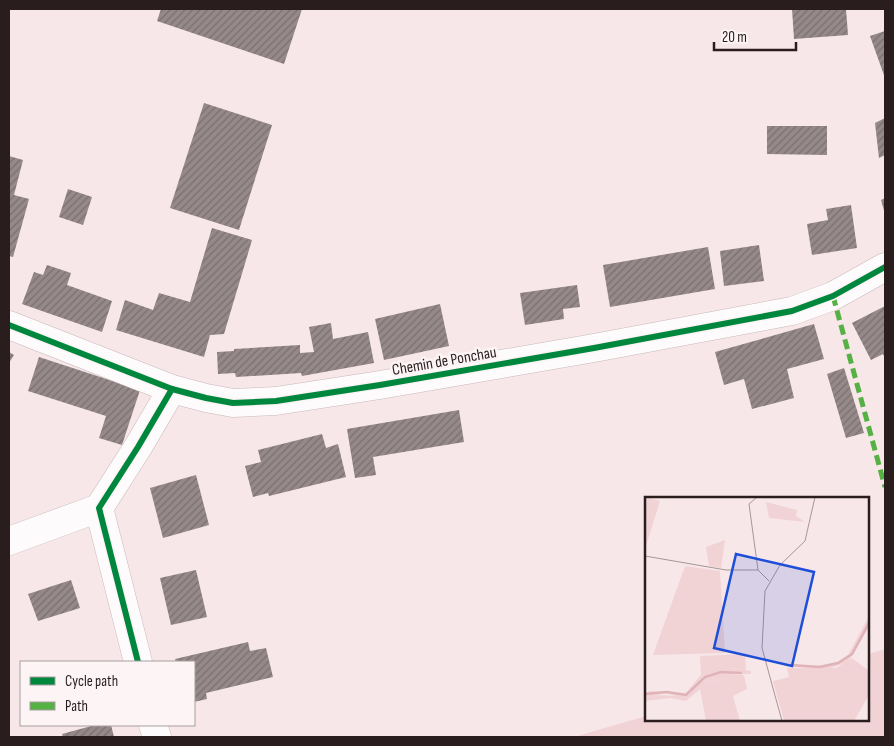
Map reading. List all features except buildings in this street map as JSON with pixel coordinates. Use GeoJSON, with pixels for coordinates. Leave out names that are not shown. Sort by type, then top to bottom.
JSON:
{"type":"FeatureCollection","features":[{"type":"Feature","properties":{"kind":"street","name":"Chemin de Ponchau"},"geometry":{"type":"LineString","coordinates":[[9,325],[172,389],[233,403],[276,401],[594,348],[792,311],[832,296],[885,268]]}},
{"type":"Feature","properties":{"kind":"street"},"geometry":{"type":"LineString","coordinates":[[9,541],[99,508],[172,389]]}},
{"type":"Feature","properties":{"kind":"street"},"geometry":{"type":"LineString","coordinates":[[99,508],[138,661]]}},
{"type":"Feature","properties":{"kind":"shaded area"},"geometry":{"type":"Polygon","coordinates":[[[885,649],[885,737],[574,737],[645,716],[645,721],[869,721],[869,654],[885,649]]]}},
{"type":"Feature","properties":{"kind":"marked path"},"geometry":{"type":"LineString","coordinates":[[833,296],[885,487]]}},
{"type":"Feature","properties":{"kind":"cycle path"},"geometry":{"type":"LineString","coordinates":[[9,325],[172,389],[233,403],[276,401],[594,348],[792,311],[833,296],[885,267]]}},
{"type":"Feature","properties":{"kind":"cycle path"},"geometry":{"type":"LineString","coordinates":[[138,661],[99,508],[172,389]]}}]}
